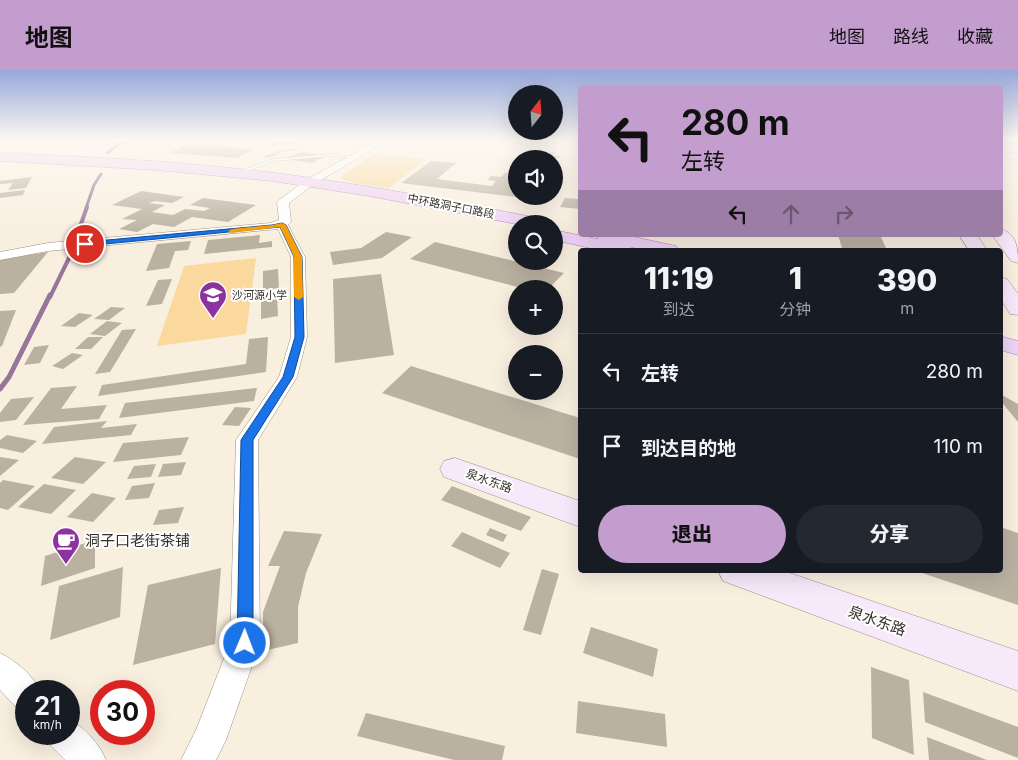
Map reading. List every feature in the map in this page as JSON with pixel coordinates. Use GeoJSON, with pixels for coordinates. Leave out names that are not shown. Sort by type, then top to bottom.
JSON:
{"type":"FeatureCollection","features":[{"type":"Feature","properties":{"kind":"main road","name":"中环路洞子口路段"},"geometry":{"type":"LineString","coordinates":[[156,172],[410,198],[508,217]]}},
{"type":"Feature","properties":{"kind":"main road","name":"中环路洞子口路段"},"geometry":{"type":"LineString","coordinates":[[217,172],[305,186],[508,225]]}},
{"type":"Feature","properties":{"kind":"main road"},"geometry":{"type":"LineString","coordinates":[[563,228],[578,231]]}},
{"type":"Feature","properties":{"kind":"main road"},"geometry":{"type":"LineString","coordinates":[[563,237],[615,248]]}},
{"type":"Feature","properties":{"kind":"main road"},"geometry":{"type":"LineString","coordinates":[[610,237],[661,248]]}},
{"type":"Feature","properties":{"kind":"main road"},"geometry":{"type":"LineString","coordinates":[[956,237],[964,248]]}},
{"type":"Feature","properties":{"kind":"main road"},"geometry":{"type":"LineString","coordinates":[[969,237],[977,248]]}},
{"type":"Feature","properties":{"kind":"main road"},"geometry":{"type":"LineString","coordinates":[[985,237],[994,248]]}},
{"type":"Feature","properties":{"kind":"main road"},"geometry":{"type":"LineString","coordinates":[[1002,237],[1018,257]]}},
{"type":"Feature","properties":{"kind":"main road"},"geometry":{"type":"LineString","coordinates":[[1003,260],[1018,278]]}},
{"type":"Feature","properties":{"kind":"main road"},"geometry":{"type":"LineString","coordinates":[[1003,287],[1017,308]]}},
{"type":"Feature","properties":{"kind":"main road"},"geometry":{"type":"LineString","coordinates":[[1003,292],[1017,308]]}},
{"type":"Feature","properties":{"kind":"main road"},"geometry":{"type":"LineString","coordinates":[[1003,329],[1018,333]]}},
{"type":"Feature","properties":{"kind":"main road"},"geometry":{"type":"LineString","coordinates":[[1003,344],[1018,348]]}},
{"type":"Feature","properties":{"kind":"main road","name":"泉水东路"},"geometry":{"type":"LineString","coordinates":[[455,469],[578,513]]}},
{"type":"Feature","properties":{"kind":"main road","name":"泉水东路"},"geometry":{"type":"LineString","coordinates":[[744,573],[1018,671]]}},
{"type":"Feature","properties":{"kind":"street"},"geometry":{"type":"LineString","coordinates":[[0,256],[48,247],[272,228],[285,222],[283,202],[329,172]]}},
{"type":"Feature","properties":{"kind":"street"},"geometry":{"type":"LineString","coordinates":[[198,760],[209,740],[245,643],[247,440],[288,377],[300,337],[298,257],[282,225]]}},
{"type":"Feature","properties":{"kind":"street"},"geometry":{"type":"LineString","coordinates":[[0,668],[15,684]]}},
{"type":"Feature","properties":{"kind":"street"},"geometry":{"type":"LineString","coordinates":[[74,745],[88,760]]}},
{"type":"Feature","properties":{"kind":"lane"},"geometry":{"type":"LineString","coordinates":[[237,174],[242,172]]}},
{"type":"Feature","properties":{"kind":"shaded area"},"geometry":{"type":"Polygon","coordinates":[[[347,172],[409,172],[389,188],[353,183],[341,179],[347,172]]]}},
{"type":"Feature","properties":{"kind":"shaded area"},"geometry":{"type":"Polygon","coordinates":[[[256,258],[246,334],[157,346],[184,266],[256,258]]]}},
{"type":"Feature","properties":{"kind":"building"},"geometry":{"type":"Polygon","coordinates":[[[416,172],[445,172],[437,179],[492,186],[496,181],[487,180],[491,176],[501,177],[505,173],[508,173],[508,196],[401,183],[416,172]]]}},
{"type":"Feature","properties":{"kind":"building"},"geometry":{"type":"Polygon","coordinates":[[[32,177],[26,188],[8,190],[13,183],[0,184],[0,181],[32,177]]]}},
{"type":"Feature","properties":{"kind":"building"},"geometry":{"type":"Polygon","coordinates":[[[25,190],[23,195],[0,198],[0,193],[25,190]]]}},
{"type":"Feature","properties":{"kind":"building"},"geometry":{"type":"Polygon","coordinates":[[[141,191],[184,197],[172,203],[155,201],[149,203],[165,205],[152,212],[173,215],[185,209],[204,211],[210,208],[190,205],[203,198],[256,205],[228,222],[192,217],[174,227],[153,224],[137,232],[119,229],[137,220],[122,219],[142,209],[112,205],[141,191]]]}},
{"type":"Feature","properties":{"kind":"building"},"geometry":{"type":"Polygon","coordinates":[[[565,198],[578,199],[578,209],[560,207],[563,205],[565,198]]]}},
{"type":"Feature","properties":{"kind":"building"},"geometry":{"type":"Polygon","coordinates":[[[386,232],[412,237],[382,258],[333,265],[330,252],[361,248],[386,232]]]}},
{"type":"Feature","properties":{"kind":"building"},"geometry":{"type":"Polygon","coordinates":[[[260,235],[259,243],[272,241],[272,247],[204,254],[208,240],[260,235]]]}},
{"type":"Feature","properties":{"kind":"building"},"geometry":{"type":"Polygon","coordinates":[[[839,237],[881,237],[886,248],[842,248],[839,237]]]}},
{"type":"Feature","properties":{"kind":"building"},"geometry":{"type":"Polygon","coordinates":[[[191,241],[188,250],[175,251],[169,268],[146,271],[157,244],[191,241]]]}},
{"type":"Feature","properties":{"kind":"building"},"geometry":{"type":"Polygon","coordinates":[[[435,242],[508,260],[508,270],[552,270],[564,273],[557,280],[508,280],[508,285],[410,259],[435,242]]]}},
{"type":"Feature","properties":{"kind":"building"},"geometry":{"type":"Polygon","coordinates":[[[48,252],[14,293],[0,294],[0,259],[48,252]]]}},
{"type":"Feature","properties":{"kind":"building"},"geometry":{"type":"Polygon","coordinates":[[[278,269],[279,288],[263,290],[263,271],[278,269]]]}},
{"type":"Feature","properties":{"kind":"building"},"geometry":{"type":"Polygon","coordinates":[[[381,274],[394,355],[335,363],[333,279],[381,274]]]}},
{"type":"Feature","properties":{"kind":"building"},"geometry":{"type":"Polygon","coordinates":[[[172,279],[162,304],[146,306],[158,280],[172,279]]]}},
{"type":"Feature","properties":{"kind":"building"},"geometry":{"type":"Polygon","coordinates":[[[277,294],[278,316],[261,319],[261,297],[277,294]]]}},
{"type":"Feature","properties":{"kind":"building"},"geometry":{"type":"Polygon","coordinates":[[[111,307],[125,308],[109,320],[94,319],[111,307]]]}},
{"type":"Feature","properties":{"kind":"building"},"geometry":{"type":"Polygon","coordinates":[[[16,310],[2,346],[0,347],[0,311],[16,310]]]}},
{"type":"Feature","properties":{"kind":"building"},"geometry":{"type":"Polygon","coordinates":[[[79,313],[93,315],[75,327],[61,326],[79,313]]]}},
{"type":"Feature","properties":{"kind":"building"},"geometry":{"type":"Polygon","coordinates":[[[107,321],[122,323],[105,336],[90,334],[107,321]]]}},
{"type":"Feature","properties":{"kind":"building"},"geometry":{"type":"Polygon","coordinates":[[[136,329],[110,372],[95,374],[122,330],[136,329]]]}},
{"type":"Feature","properties":{"kind":"building"},"geometry":{"type":"Polygon","coordinates":[[[88,337],[103,337],[91,349],[75,349],[88,337]]]}},
{"type":"Feature","properties":{"kind":"building"},"geometry":{"type":"Polygon","coordinates":[[[268,337],[266,372],[98,396],[102,385],[246,364],[249,339],[268,337]]]}},
{"type":"Feature","properties":{"kind":"building"},"geometry":{"type":"Polygon","coordinates":[[[49,345],[40,363],[24,365],[34,347],[49,345]]]}},
{"type":"Feature","properties":{"kind":"building"},"geometry":{"type":"Polygon","coordinates":[[[72,353],[83,355],[63,369],[52,366],[72,353]]]}},
{"type":"Feature","properties":{"kind":"building"},"geometry":{"type":"Polygon","coordinates":[[[411,366],[508,396],[508,400],[522,400],[578,417],[578,458],[382,393],[411,366]]]}},
{"type":"Feature","properties":{"kind":"building"},"geometry":{"type":"Polygon","coordinates":[[[77,386],[61,409],[107,405],[99,419],[23,425],[51,388],[77,386]]]}},
{"type":"Feature","properties":{"kind":"building"},"geometry":{"type":"Polygon","coordinates":[[[257,388],[254,401],[119,418],[125,403],[257,388]]]}},
{"type":"Feature","properties":{"kind":"building"},"geometry":{"type":"Polygon","coordinates":[[[1003,396],[1018,404],[1018,422],[1003,404],[1003,396]]]}},
{"type":"Feature","properties":{"kind":"building"},"geometry":{"type":"Polygon","coordinates":[[[34,397],[16,420],[0,422],[0,413],[11,399],[34,397]]]}},
{"type":"Feature","properties":{"kind":"building"},"geometry":{"type":"Polygon","coordinates":[[[235,407],[251,408],[239,426],[222,425],[235,407]]]}},
{"type":"Feature","properties":{"kind":"building"},"geometry":{"type":"Polygon","coordinates":[[[107,421],[101,428],[137,424],[131,435],[42,444],[54,427],[107,421]]]}},
{"type":"Feature","properties":{"kind":"building"},"geometry":{"type":"Polygon","coordinates":[[[7,435],[37,441],[23,453],[0,448],[0,440],[7,435]]]}},
{"type":"Feature","properties":{"kind":"building"},"geometry":{"type":"Polygon","coordinates":[[[189,437],[181,455],[113,462],[123,443],[189,437]]]}},
{"type":"Feature","properties":{"kind":"building"},"geometry":{"type":"Polygon","coordinates":[[[0,457],[19,460],[0,476],[0,457]]]}},
{"type":"Feature","properties":{"kind":"building"},"geometry":{"type":"Polygon","coordinates":[[[75,457],[106,462],[83,484],[51,478],[75,457]]]}},
{"type":"Feature","properties":{"kind":"building"},"geometry":{"type":"Polygon","coordinates":[[[186,462],[181,475],[158,477],[163,464],[186,462]]]}},
{"type":"Feature","properties":{"kind":"building"},"geometry":{"type":"Polygon","coordinates":[[[156,464],[151,477],[127,479],[134,466],[156,464]]]}},
{"type":"Feature","properties":{"kind":"building"},"geometry":{"type":"Polygon","coordinates":[[[3,480],[35,486],[8,510],[0,508],[0,483],[3,480]]]}},
{"type":"Feature","properties":{"kind":"building"},"geometry":{"type":"Polygon","coordinates":[[[155,483],[149,498],[125,500],[132,486],[155,483]]]}},
{"type":"Feature","properties":{"kind":"building"},"geometry":{"type":"Polygon","coordinates":[[[44,484],[76,490],[51,514],[18,507],[44,484]]]}},
{"type":"Feature","properties":{"kind":"building"},"geometry":{"type":"Polygon","coordinates":[[[452,486],[531,517],[521,531],[441,500],[452,486]]]}},
{"type":"Feature","properties":{"kind":"building"},"geometry":{"type":"Polygon","coordinates":[[[92,493],[116,498],[93,522],[67,517],[92,493]]]}},
{"type":"Feature","properties":{"kind":"building"},"geometry":{"type":"Polygon","coordinates":[[[184,507],[178,523],[153,525],[159,510],[184,507]]]}},
{"type":"Feature","properties":{"kind":"building"},"geometry":{"type":"Polygon","coordinates":[[[490,528],[507,535],[503,542],[486,535],[490,528]]]}},
{"type":"Feature","properties":{"kind":"building"},"geometry":{"type":"Polygon","coordinates":[[[1003,528],[1018,533],[1018,605],[922,573],[1003,573],[1003,528]]]}},
{"type":"Feature","properties":{"kind":"building"},"geometry":{"type":"Polygon","coordinates":[[[284,531],[322,534],[306,573],[298,607],[298,643],[263,651],[263,612],[280,566],[268,566],[284,531]]]}},
{"type":"Feature","properties":{"kind":"building"},"geometry":{"type":"Polygon","coordinates":[[[462,532],[510,553],[500,568],[451,546],[462,532]]]}},
{"type":"Feature","properties":{"kind":"building"},"geometry":{"type":"Polygon","coordinates":[[[95,540],[95,568],[41,586],[45,556],[95,540]]]}},
{"type":"Feature","properties":{"kind":"building"},"geometry":{"type":"Polygon","coordinates":[[[123,567],[120,617],[50,640],[59,586],[123,567]]]}},
{"type":"Feature","properties":{"kind":"building"},"geometry":{"type":"Polygon","coordinates":[[[221,568],[215,644],[133,665],[148,585],[221,568]]]}},
{"type":"Feature","properties":{"kind":"building"},"geometry":{"type":"Polygon","coordinates":[[[542,569],[559,574],[541,635],[523,630],[542,569]]]}},
{"type":"Feature","properties":{"kind":"building"},"geometry":{"type":"Polygon","coordinates":[[[591,627],[658,649],[653,677],[583,653],[591,627]]]}},
{"type":"Feature","properties":{"kind":"building"},"geometry":{"type":"Polygon","coordinates":[[[871,667],[909,680],[914,755],[872,738],[871,667]]]}},
{"type":"Feature","properties":{"kind":"building"},"geometry":{"type":"Polygon","coordinates":[[[923,692],[1018,727],[1018,758],[925,722],[923,692]]]}},
{"type":"Feature","properties":{"kind":"building"},"geometry":{"type":"Polygon","coordinates":[[[578,701],[665,714],[667,747],[576,733],[578,701]]]}},
{"type":"Feature","properties":{"kind":"building"},"geometry":{"type":"Polygon","coordinates":[[[366,713],[505,746],[502,760],[454,760],[357,736],[366,713]]]}},
{"type":"Feature","properties":{"kind":"building"},"geometry":{"type":"Polygon","coordinates":[[[927,737],[987,760],[929,760],[927,737]]]}},
{"type":"Feature","properties":{"kind":"waterway"},"geometry":{"type":"LineString","coordinates":[[86,208],[94,185],[101,174]]}},
{"type":"Feature","properties":{"kind":"waterway"},"geometry":{"type":"LineString","coordinates":[[50,297],[69,258],[87,207]]}},
{"type":"Feature","properties":{"kind":"waterway"},"geometry":{"type":"LineString","coordinates":[[0,389],[9,377],[50,295]]}},
{"type":"Feature","properties":{"kind":"slow traffic"},"geometry":{"type":"LineString","coordinates":[[232,231],[272,228],[282,225],[298,257],[299,297]]}},
{"type":"Feature","properties":{"kind":"place","name":"沙河源小学"},"geometry":{"type":"Point","coordinates":[213,319]}},
{"type":"Feature","properties":{"kind":"place","name":"洞子口老街茶铺"},"geometry":{"type":"Point","coordinates":[66,565]}},
{"type":"Feature","properties":{"kind":"route"},"geometry":{"type":"LineString","coordinates":[[85,244],[272,228],[282,225],[298,257],[300,337],[288,377],[247,440],[245,643]]}}]}
